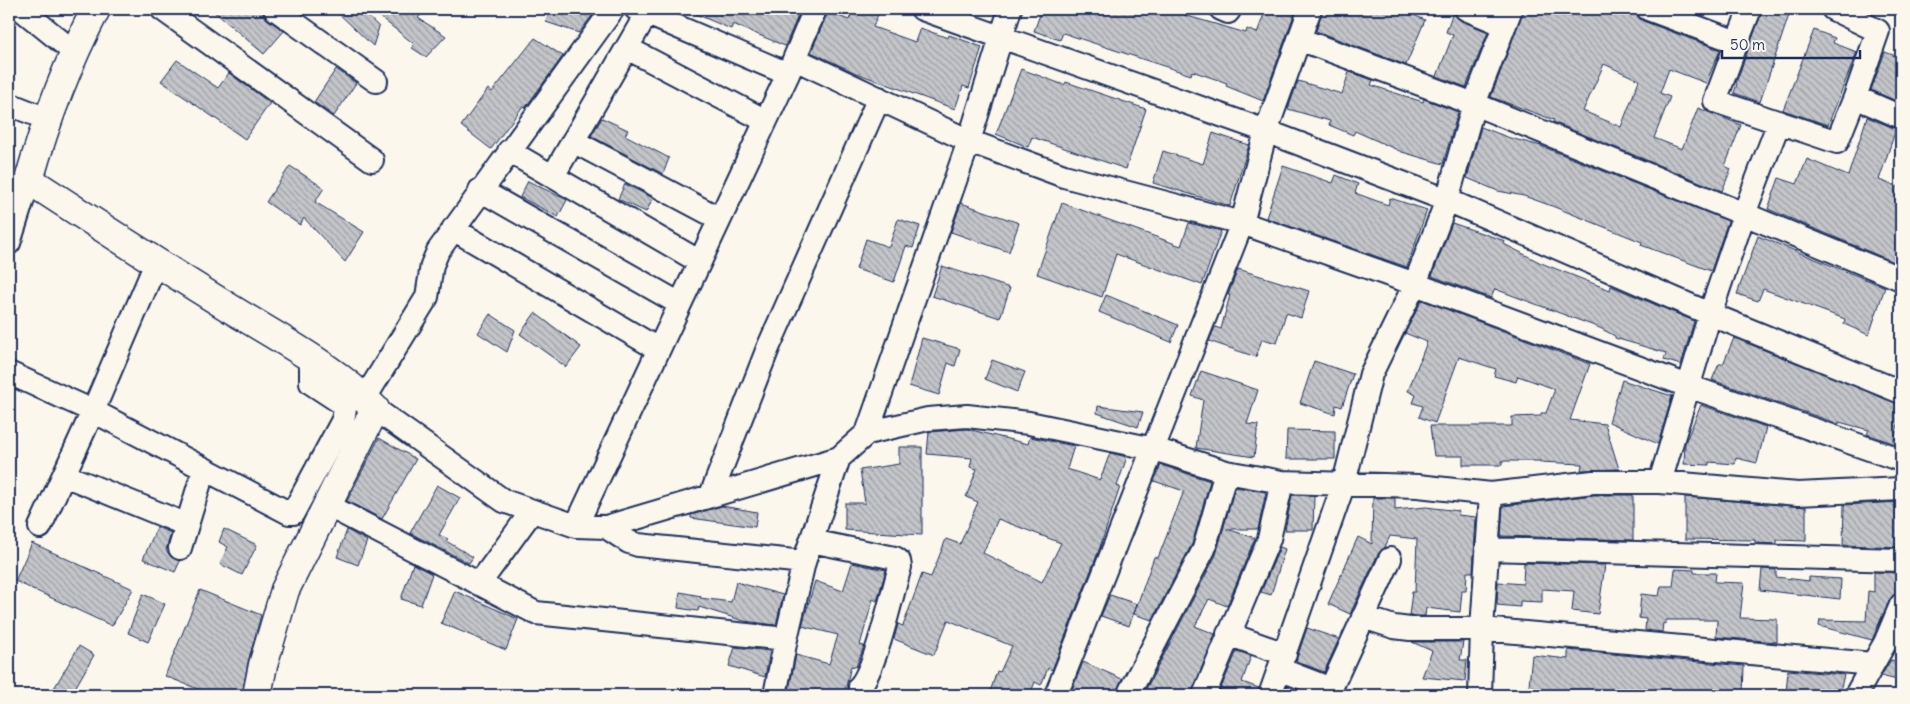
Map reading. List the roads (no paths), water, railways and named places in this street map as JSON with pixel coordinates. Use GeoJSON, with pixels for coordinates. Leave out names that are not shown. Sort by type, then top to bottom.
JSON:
{"type":"FeatureCollection","features":[{"type":"Feature","properties":{"kind":"main road"},"geometry":{"type":"LineString","coordinates":[[96,9],[74,52],[47,119],[29,180],[156,264],[311,358],[370,404],[327,505],[285,590],[263,665],[257,695]]}},
{"type":"Feature","properties":{"kind":"street"},"geometry":{"type":"LineString","coordinates":[[20,9],[74,52]]}},
{"type":"Feature","properties":{"kind":"street"},"geometry":{"type":"LineString","coordinates":[[162,9],[372,160]]}},
{"type":"Feature","properties":{"kind":"street"},"geometry":{"type":"LineString","coordinates":[[275,9],[376,81]]}},
{"type":"Feature","properties":{"kind":"street"},"geometry":{"type":"LineString","coordinates":[[613,9],[480,190],[434,257],[427,297],[370,404],[504,501],[576,526],[606,527],[840,458],[867,433],[969,141],[1010,9]]}},
{"type":"Feature","properties":{"kind":"street"},"geometry":{"type":"LineString","coordinates":[[576,526],[791,67],[815,9]]}},
{"type":"Feature","properties":{"kind":"street"},"geometry":{"type":"LineString","coordinates":[[922,9],[1266,132],[1447,200],[1710,314],[1901,392]]}},
{"type":"Feature","properties":{"kind":"street"},"geometry":{"type":"LineString","coordinates":[[1221,9],[1228,12],[1230,9]]}},
{"type":"Feature","properties":{"kind":"street"},"geometry":{"type":"LineString","coordinates":[[1056,695],[1242,223],[1266,132],[1310,9]]}},
{"type":"Feature","properties":{"kind":"street"},"geometry":{"type":"LineString","coordinates":[[1270,695],[1344,483],[1370,374],[1415,284],[1447,200],[1474,104],[1508,17],[1466,9]]}},
{"type":"Feature","properties":{"kind":"street"},"geometry":{"type":"LineString","coordinates":[[1648,9],[1736,42]]}},
{"type":"Feature","properties":{"kind":"street"},"geometry":{"type":"LineString","coordinates":[[1750,9],[1715,101],[1837,142],[1878,31],[1833,9]]}},
{"type":"Feature","properties":{"kind":"street"},"geometry":{"type":"LineString","coordinates":[[553,176],[627,48],[641,11],[879,98],[969,141],[1064,176],[1242,223],[1415,284],[1688,386],[1901,460]]}},
{"type":"Feature","properties":{"kind":"street"},"geometry":{"type":"LineString","coordinates":[[1299,39],[1474,104],[1901,279]]}},
{"type":"Feature","properties":{"kind":"street"},"geometry":{"type":"LineString","coordinates":[[627,48],[766,121]]}},
{"type":"Feature","properties":{"kind":"street"},"geometry":{"type":"LineString","coordinates":[[1855,96],[1901,117]]}},
{"type":"Feature","properties":{"kind":"street"},"geometry":{"type":"LineString","coordinates":[[711,495],[768,348],[879,98]]}},
{"type":"Feature","properties":{"kind":"street"},"geometry":{"type":"LineString","coordinates":[[9,104],[47,119]]}},
{"type":"Feature","properties":{"kind":"street"},"geometry":{"type":"LineString","coordinates":[[1660,482],[1710,314],[1744,214],[1779,122]]}},
{"type":"Feature","properties":{"kind":"street"},"geometry":{"type":"LineString","coordinates":[[573,141],[720,219]]}},
{"type":"Feature","properties":{"kind":"street"},"geometry":{"type":"LineString","coordinates":[[509,151],[700,262]]}},
{"type":"Feature","properties":{"kind":"street"},"geometry":{"type":"LineString","coordinates":[[9,243],[14,209],[29,180]]}},
{"type":"Feature","properties":{"kind":"street"},"geometry":{"type":"LineString","coordinates":[[480,190],[680,304]]}},
{"type":"Feature","properties":{"kind":"street"},"geometry":{"type":"LineString","coordinates":[[453,229],[658,349]]}},
{"type":"Feature","properties":{"kind":"street"},"geometry":{"type":"LineString","coordinates":[[40,527],[93,411],[156,264]]}},
{"type":"Feature","properties":{"kind":"street"},"geometry":{"type":"LineString","coordinates":[[9,373],[93,411],[289,513],[296,511],[343,420],[345,410],[343,404],[311,383],[311,358]]}},
{"type":"Feature","properties":{"kind":"street"},"geometry":{"type":"LineString","coordinates":[[867,433],[928,419],[967,416],[1029,422],[1154,449],[1226,472],[1282,482],[1418,486],[1491,494],[1593,482],[1660,482],[1798,494],[1901,489]]}},
{"type":"Feature","properties":{"kind":"street"},"geometry":{"type":"LineString","coordinates":[[775,695],[786,639],[808,552],[840,458]]}},
{"type":"Feature","properties":{"kind":"street"},"geometry":{"type":"LineString","coordinates":[[180,548],[204,469]]}},
{"type":"Feature","properties":{"kind":"street"},"geometry":{"type":"LineString","coordinates":[[1128,695],[1204,549],[1226,472]]}},
{"type":"Feature","properties":{"kind":"street"},"geometry":{"type":"LineString","coordinates":[[64,476],[187,524]]}},
{"type":"Feature","properties":{"kind":"street"},"geometry":{"type":"LineString","coordinates":[[1204,695],[1269,539],[1282,482]]}},
{"type":"Feature","properties":{"kind":"street"},"geometry":{"type":"LineString","coordinates":[[1480,695],[1486,549],[1491,494]]}},
{"type":"Feature","properties":{"kind":"street"},"geometry":{"type":"LineString","coordinates":[[327,505],[536,613],[786,639]]}},
{"type":"Feature","properties":{"kind":"street"},"geometry":{"type":"LineString","coordinates":[[479,584],[532,511]]}},
{"type":"Feature","properties":{"kind":"street"},"geometry":{"type":"LineString","coordinates":[[606,527],[629,542],[638,545],[808,552],[895,558],[899,561],[900,566],[866,679],[860,686],[861,695]]}},
{"type":"Feature","properties":{"kind":"street"},"geometry":{"type":"LineString","coordinates":[[1486,549],[1901,560]]}},
{"type":"Feature","properties":{"kind":"street"},"geometry":{"type":"LineString","coordinates":[[1228,634],[1282,661],[1329,692],[1390,559]]}},
{"type":"Feature","properties":{"kind":"street"},"geometry":{"type":"LineString","coordinates":[[1856,695],[1873,664],[1893,645],[1901,605]]}},
{"type":"Feature","properties":{"kind":"street"},"geometry":{"type":"LineString","coordinates":[[1363,617],[1410,629],[1482,629],[1873,664]]}}]}
